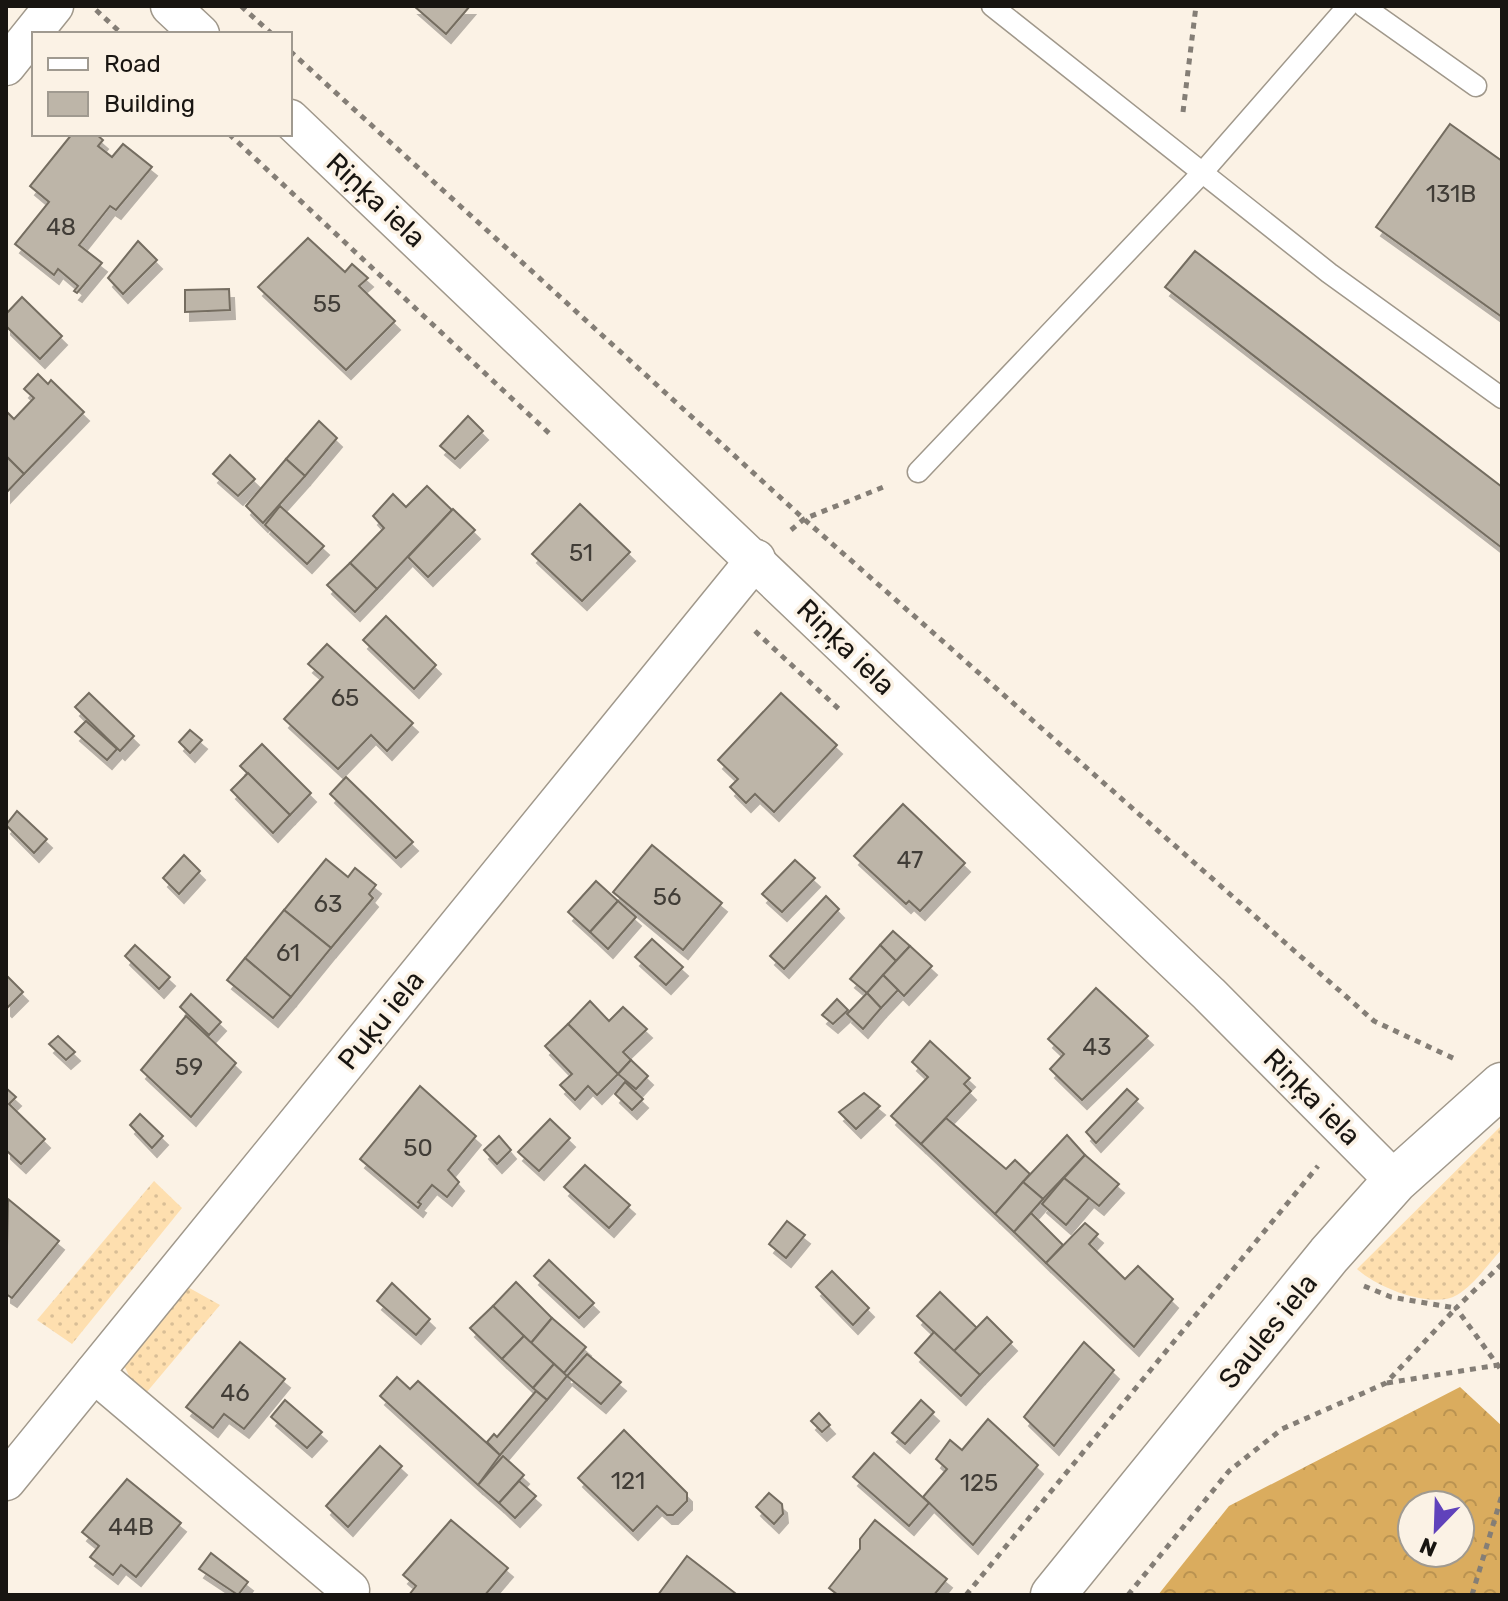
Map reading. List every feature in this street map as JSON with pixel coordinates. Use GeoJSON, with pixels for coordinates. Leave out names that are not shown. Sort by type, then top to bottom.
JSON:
{"type":"FeatureCollection","features":[{"type":"Feature","properties":{"kind":"street"},"geometry":{"type":"LineString","coordinates":[[33,32],[54,6]]}},
{"type":"Feature","properties":{"kind":"street"},"geometry":{"type":"LineString","coordinates":[[170,6],[198,32]]}},
{"type":"Feature","properties":{"kind":"street"},"geometry":{"type":"LineString","coordinates":[[6,66],[32,34]]}},
{"type":"Feature","properties":{"kind":"street","name":"Riņķa iela"},"geometry":{"type":"LineString","coordinates":[[292,121],[756,559],[1209,994],[1395,1181]]}},
{"type":"Feature","properties":{"kind":"street","name":"Puķu iela"},"geometry":{"type":"LineString","coordinates":[[6,1481],[756,559]]}},
{"type":"Feature","properties":{"kind":"street","name":"Saules iela"},"geometry":{"type":"LineString","coordinates":[[1053,1595],[1329,1255],[1486,1076]]}},
{"type":"Feature","properties":{"kind":"street"},"geometry":{"type":"LineString","coordinates":[[94,1373],[350,1590]]}},
{"type":"Feature","properties":{"kind":"lane"},"geometry":{"type":"LineString","coordinates":[[992,6],[1329,273],[1502,398]]}},
{"type":"Feature","properties":{"kind":"lane"},"geometry":{"type":"LineString","coordinates":[[918,472],[1202,173],[1348,6]]}},
{"type":"Feature","properties":{"kind":"lane"},"geometry":{"type":"LineString","coordinates":[[1363,6],[1476,86]]}},
{"type":"Feature","properties":{"kind":"path"},"geometry":{"type":"LineString","coordinates":[[92,6],[120,32]]}},
{"type":"Feature","properties":{"kind":"path"},"geometry":{"type":"LineString","coordinates":[[241,6],[270,32]]}},
{"type":"Feature","properties":{"kind":"path"},"geometry":{"type":"LineString","coordinates":[[1178,154],[1196,6]]}},
{"type":"Feature","properties":{"kind":"path"},"geometry":{"type":"LineString","coordinates":[[292,53],[804,519],[1374,1021],[1486,1076]]}},
{"type":"Feature","properties":{"kind":"path"},"geometry":{"type":"LineString","coordinates":[[231,136],[555,439]]}},
{"type":"Feature","properties":{"kind":"path"},"geometry":{"type":"LineString","coordinates":[[756,559],[804,519],[918,472]]}},
{"type":"Feature","properties":{"kind":"path"},"geometry":{"type":"LineString","coordinates":[[721,601],[843,713]]}},
{"type":"Feature","properties":{"kind":"path"},"geometry":{"type":"LineString","coordinates":[[966,1595],[1318,1167],[1316,1152]]}},
{"type":"Feature","properties":{"kind":"path"},"geometry":{"type":"LineString","coordinates":[[1386,1383],[1502,1264]]}},
{"type":"Feature","properties":{"kind":"path"},"geometry":{"type":"LineString","coordinates":[[1128,1595],[1229,1471],[1282,1429],[1386,1383],[1500,1368],[1456,1308]]}},
{"type":"Feature","properties":{"kind":"path"},"geometry":{"type":"LineString","coordinates":[[1472,1595],[1502,1495]]}},
{"type":"Feature","properties":{"kind":"shaded area"},"geometry":{"type":"Polygon","coordinates":[[[1502,1125],[1502,1249],[1475,1280],[1457,1295],[1434,1300],[1390,1289],[1357,1269],[1502,1125]]]}},
{"type":"Feature","properties":{"kind":"shaded area"},"geometry":{"type":"Polygon","coordinates":[[[154,1181],[182,1208],[72,1344],[37,1320],[154,1181]]]}},
{"type":"Feature","properties":{"kind":"shaded area"},"geometry":{"type":"Polygon","coordinates":[[[184,1285],[220,1305],[146,1393],[130,1378],[122,1361],[184,1285]]]}},
{"type":"Feature","properties":{"kind":"green space"},"geometry":{"type":"Polygon","coordinates":[[[1460,1387],[1502,1426],[1502,1595],[1158,1595],[1229,1506],[1460,1387]]]}},
{"type":"Feature","properties":{"kind":"building"},"geometry":{"type":"Polygon","coordinates":[[[414,6],[470,6],[446,34],[414,6]]]}},
{"type":"Feature","properties":{"kind":"building"},"geometry":{"type":"Polygon","coordinates":[[[1450,124],[1502,161],[1502,317],[1376,227],[1450,124]]]}},
{"type":"Feature","properties":{"kind":"building"},"geometry":{"type":"Polygon","coordinates":[[[70,136],[98,136],[103,140],[98,146],[112,157],[123,144],[152,167],[116,210],[110,206],[79,245],[102,263],[77,293],[74,291],[78,286],[58,269],[54,275],[15,244],[49,202],[30,186],[70,136]]]}},
{"type":"Feature","properties":{"kind":"building"},"geometry":{"type":"Polygon","coordinates":[[[308,238],[345,272],[352,264],[368,278],[359,286],[395,321],[346,370],[258,287],[308,238]]]}},
{"type":"Feature","properties":{"kind":"building"},"geometry":{"type":"Polygon","coordinates":[[[138,241],[157,260],[123,294],[108,278],[138,241]]]}},
{"type":"Feature","properties":{"kind":"building"},"geometry":{"type":"Polygon","coordinates":[[[1195,251],[1502,487],[1502,548],[1165,287],[1195,251]]]}},
{"type":"Feature","properties":{"kind":"building"},"geometry":{"type":"Polygon","coordinates":[[[229,289],[230,310],[185,312],[185,290],[229,289]]]}},
{"type":"Feature","properties":{"kind":"building"},"geometry":{"type":"Polygon","coordinates":[[[22,297],[62,336],[40,359],[6,326],[6,314],[22,297]]]}},
{"type":"Feature","properties":{"kind":"building"},"geometry":{"type":"Polygon","coordinates":[[[38,374],[48,384],[51,380],[84,412],[24,474],[6,456],[6,411],[14,419],[34,398],[24,389],[38,374]]]}},
{"type":"Feature","properties":{"kind":"building"},"geometry":{"type":"Polygon","coordinates":[[[468,416],[483,431],[455,459],[440,446],[468,416]]]}},
{"type":"Feature","properties":{"kind":"building"},"geometry":{"type":"Polygon","coordinates":[[[319,421],[337,438],[305,476],[286,459],[319,421]]]}},
{"type":"Feature","properties":{"kind":"building"},"geometry":{"type":"Polygon","coordinates":[[[230,455],[255,479],[238,496],[213,474],[230,455]]]}},
{"type":"Feature","properties":{"kind":"building"},"geometry":{"type":"Polygon","coordinates":[[[6,456],[24,474],[6,493],[6,456]]]}},
{"type":"Feature","properties":{"kind":"building"},"geometry":{"type":"Polygon","coordinates":[[[286,459],[305,476],[263,523],[246,506],[286,459]]]}},
{"type":"Feature","properties":{"kind":"building"},"geometry":{"type":"Polygon","coordinates":[[[427,486],[452,510],[377,589],[350,563],[384,528],[373,516],[393,494],[406,507],[427,486]]]}},
{"type":"Feature","properties":{"kind":"building"},"geometry":{"type":"Polygon","coordinates":[[[580,504],[630,552],[582,601],[532,554],[580,504]]]}},
{"type":"Feature","properties":{"kind":"building"},"geometry":{"type":"Polygon","coordinates":[[[280,506],[324,546],[307,564],[265,525],[280,506]]]}},
{"type":"Feature","properties":{"kind":"building"},"geometry":{"type":"Polygon","coordinates":[[[453,509],[475,530],[428,577],[408,557],[453,509]]]}},
{"type":"Feature","properties":{"kind":"building"},"geometry":{"type":"Polygon","coordinates":[[[350,563],[377,589],[355,612],[327,585],[350,563]]]}},
{"type":"Feature","properties":{"kind":"building"},"geometry":{"type":"Polygon","coordinates":[[[386,616],[436,665],[414,689],[363,640],[386,616]]]}},
{"type":"Feature","properties":{"kind":"building"},"geometry":{"type":"Polygon","coordinates":[[[327,644],[413,723],[387,751],[371,735],[338,769],[284,719],[323,677],[308,664],[327,644]]]}},
{"type":"Feature","properties":{"kind":"building"},"geometry":{"type":"Polygon","coordinates":[[[89,693],[134,736],[120,751],[75,707],[89,693]]]}},
{"type":"Feature","properties":{"kind":"building"},"geometry":{"type":"Polygon","coordinates":[[[781,693],[837,745],[774,812],[755,794],[746,803],[730,787],[738,779],[718,760],[781,693]]]}},
{"type":"Feature","properties":{"kind":"building"},"geometry":{"type":"Polygon","coordinates":[[[86,721],[117,749],[107,760],[75,732],[86,721]]]}},
{"type":"Feature","properties":{"kind":"building"},"geometry":{"type":"Polygon","coordinates":[[[190,730],[202,740],[190,753],[179,742],[190,730]]]}},
{"type":"Feature","properties":{"kind":"building"},"geometry":{"type":"Polygon","coordinates":[[[262,744],[311,793],[290,815],[240,766],[262,744]]]}},
{"type":"Feature","properties":{"kind":"building"},"geometry":{"type":"Polygon","coordinates":[[[248,773],[290,815],[273,833],[231,790],[248,773]]]}},
{"type":"Feature","properties":{"kind":"building"},"geometry":{"type":"Polygon","coordinates":[[[346,777],[413,842],[396,858],[330,794],[346,777]]]}},
{"type":"Feature","properties":{"kind":"building"},"geometry":{"type":"Polygon","coordinates":[[[903,804],[965,863],[920,911],[909,901],[906,904],[854,856],[903,804]]]}},
{"type":"Feature","properties":{"kind":"building"},"geometry":{"type":"Polygon","coordinates":[[[17,811],[47,839],[34,853],[6,825],[17,811]]]}},
{"type":"Feature","properties":{"kind":"building"},"geometry":{"type":"Polygon","coordinates":[[[652,845],[722,903],[683,950],[613,892],[652,845]]]}},
{"type":"Feature","properties":{"kind":"building"},"geometry":{"type":"Polygon","coordinates":[[[184,855],[200,871],[179,894],[163,878],[184,855]]]}},
{"type":"Feature","properties":{"kind":"building"},"geometry":{"type":"Polygon","coordinates":[[[326,859],[348,877],[355,868],[376,885],[369,894],[373,898],[331,948],[284,910],[326,859]]]}},
{"type":"Feature","properties":{"kind":"building"},"geometry":{"type":"Polygon","coordinates":[[[795,860],[815,878],[782,912],[762,894],[795,860]]]}},
{"type":"Feature","properties":{"kind":"building"},"geometry":{"type":"Polygon","coordinates":[[[596,881],[618,901],[590,932],[568,912],[596,881]]]}},
{"type":"Feature","properties":{"kind":"building"},"geometry":{"type":"Polygon","coordinates":[[[826,896],[839,909],[784,969],[770,956],[826,896]]]}},
{"type":"Feature","properties":{"kind":"building"},"geometry":{"type":"Polygon","coordinates":[[[618,901],[636,917],[608,949],[590,932],[618,901]]]}},
{"type":"Feature","properties":{"kind":"building"},"geometry":{"type":"Polygon","coordinates":[[[284,910],[331,948],[291,997],[245,958],[284,910]]]}},
{"type":"Feature","properties":{"kind":"building"},"geometry":{"type":"Polygon","coordinates":[[[893,931],[910,946],[896,961],[880,945],[893,931]]]}},
{"type":"Feature","properties":{"kind":"building"},"geometry":{"type":"Polygon","coordinates":[[[652,939],[683,967],[666,985],[635,957],[652,939]]]}},
{"type":"Feature","properties":{"kind":"building"},"geometry":{"type":"Polygon","coordinates":[[[135,945],[170,977],[159,989],[125,956],[135,945]]]}},
{"type":"Feature","properties":{"kind":"building"},"geometry":{"type":"Polygon","coordinates":[[[880,945],[896,961],[867,993],[850,979],[880,945]]]}},
{"type":"Feature","properties":{"kind":"building"},"geometry":{"type":"Polygon","coordinates":[[[910,946],[932,966],[904,996],[883,975],[910,946]]]}},
{"type":"Feature","properties":{"kind":"building"},"geometry":{"type":"Polygon","coordinates":[[[245,958],[291,997],[273,1018],[227,980],[245,958]]]}},
{"type":"Feature","properties":{"kind":"building"},"geometry":{"type":"Polygon","coordinates":[[[6,975],[23,992],[7,1008],[6,1007],[6,975]]]}},
{"type":"Feature","properties":{"kind":"building"},"geometry":{"type":"Polygon","coordinates":[[[883,975],[898,990],[881,1008],[867,993],[883,975]]]}},
{"type":"Feature","properties":{"kind":"building"},"geometry":{"type":"Polygon","coordinates":[[[1096,988],[1148,1036],[1082,1100],[1050,1069],[1064,1054],[1048,1039],[1096,988]]]}},
{"type":"Feature","properties":{"kind":"building"},"geometry":{"type":"Polygon","coordinates":[[[867,993],[881,1008],[863,1029],[847,1014],[867,993]]]}},
{"type":"Feature","properties":{"kind":"building"},"geometry":{"type":"Polygon","coordinates":[[[191,994],[221,1022],[209,1035],[180,1007],[191,994]]]}},
{"type":"Feature","properties":{"kind":"building"},"geometry":{"type":"Polygon","coordinates":[[[837,999],[848,1010],[833,1024],[822,1015],[837,999]]]}},
{"type":"Feature","properties":{"kind":"building"},"geometry":{"type":"Polygon","coordinates":[[[590,1001],[609,1021],[623,1007],[647,1029],[623,1052],[631,1060],[618,1074],[568,1024],[590,1001]]]}},
{"type":"Feature","properties":{"kind":"building"},"geometry":{"type":"Polygon","coordinates":[[[186,1016],[236,1063],[191,1117],[141,1070],[186,1016]]]}},
{"type":"Feature","properties":{"kind":"building"},"geometry":{"type":"Polygon","coordinates":[[[568,1024],[618,1074],[597,1095],[588,1086],[575,1100],[560,1085],[572,1074],[545,1046],[568,1024]]]}},
{"type":"Feature","properties":{"kind":"building"},"geometry":{"type":"Polygon","coordinates":[[[58,1036],[75,1052],[66,1060],[49,1044],[58,1036]]]}},
{"type":"Feature","properties":{"kind":"building"},"geometry":{"type":"Polygon","coordinates":[[[930,1041],[970,1078],[964,1084],[971,1091],[921,1144],[891,1116],[928,1077],[912,1062],[930,1041]]]}},
{"type":"Feature","properties":{"kind":"building"},"geometry":{"type":"Polygon","coordinates":[[[631,1060],[648,1076],[636,1089],[618,1074],[631,1060]]]}},
{"type":"Feature","properties":{"kind":"building"},"geometry":{"type":"Polygon","coordinates":[[[625,1082],[643,1099],[632,1110],[615,1094],[625,1082]]]}},
{"type":"Feature","properties":{"kind":"building"},"geometry":{"type":"Polygon","coordinates":[[[420,1086],[476,1136],[448,1170],[459,1182],[447,1197],[432,1185],[418,1202],[421,1204],[418,1208],[360,1159],[420,1086]]]}},
{"type":"Feature","properties":{"kind":"building"},"geometry":{"type":"Polygon","coordinates":[[[6,1088],[16,1097],[9,1104],[45,1139],[21,1164],[6,1150],[6,1088]]]}},
{"type":"Feature","properties":{"kind":"building"},"geometry":{"type":"Polygon","coordinates":[[[1127,1089],[1138,1099],[1096,1143],[1086,1132],[1127,1089]]]}},
{"type":"Feature","properties":{"kind":"building"},"geometry":{"type":"Polygon","coordinates":[[[864,1093],[880,1106],[856,1129],[839,1112],[864,1093]]]}},
{"type":"Feature","properties":{"kind":"building"},"geometry":{"type":"Polygon","coordinates":[[[140,1114],[163,1136],[152,1148],[130,1125],[140,1114]]]}},
{"type":"Feature","properties":{"kind":"building"},"geometry":{"type":"Polygon","coordinates":[[[946,1118],[1006,1169],[1015,1160],[1030,1174],[995,1214],[921,1144],[946,1118]]]}},
{"type":"Feature","properties":{"kind":"building"},"geometry":{"type":"Polygon","coordinates":[[[550,1119],[570,1138],[539,1171],[518,1152],[550,1119]]]}},
{"type":"Feature","properties":{"kind":"building"},"geometry":{"type":"Polygon","coordinates":[[[1067,1135],[1085,1155],[1043,1199],[1023,1182],[1067,1135]]]}},
{"type":"Feature","properties":{"kind":"building"},"geometry":{"type":"Polygon","coordinates":[[[499,1136],[511,1150],[497,1164],[484,1150],[499,1136]]]}},
{"type":"Feature","properties":{"kind":"building"},"geometry":{"type":"Polygon","coordinates":[[[1085,1155],[1119,1184],[1099,1206],[1064,1178],[1085,1155]]]}},
{"type":"Feature","properties":{"kind":"building"},"geometry":{"type":"Polygon","coordinates":[[[585,1165],[630,1205],[609,1228],[564,1187],[585,1165]]]}},
{"type":"Feature","properties":{"kind":"building"},"geometry":{"type":"Polygon","coordinates":[[[1064,1178],[1089,1198],[1066,1225],[1042,1204],[1064,1178]]]}},
{"type":"Feature","properties":{"kind":"building"},"geometry":{"type":"Polygon","coordinates":[[[1023,1182],[1043,1199],[1014,1232],[995,1214],[1023,1182]]]}},
{"type":"Feature","properties":{"kind":"building"},"geometry":{"type":"Polygon","coordinates":[[[8,1199],[59,1241],[12,1298],[6,1294],[8,1199]]]}},
{"type":"Feature","properties":{"kind":"building"},"geometry":{"type":"Polygon","coordinates":[[[1031,1213],[1063,1245],[1046,1263],[1014,1232],[1031,1213]]]}},
{"type":"Feature","properties":{"kind":"building"},"geometry":{"type":"Polygon","coordinates":[[[787,1221],[805,1235],[786,1258],[769,1244],[787,1221]]]}},
{"type":"Feature","properties":{"kind":"building"},"geometry":{"type":"Polygon","coordinates":[[[1085,1223],[1098,1234],[1089,1244],[1125,1279],[1138,1266],[1173,1299],[1134,1347],[1046,1263],[1085,1223]]]}},
{"type":"Feature","properties":{"kind":"building"},"geometry":{"type":"Polygon","coordinates":[[[549,1260],[594,1303],[579,1318],[534,1276],[549,1260]]]}},
{"type":"Feature","properties":{"kind":"building"},"geometry":{"type":"Polygon","coordinates":[[[832,1271],[869,1308],[853,1325],[816,1287],[832,1271]]]}},
{"type":"Feature","properties":{"kind":"building"},"geometry":{"type":"Polygon","coordinates":[[[516,1282],[552,1318],[531,1343],[493,1306],[516,1282]]]}},
{"type":"Feature","properties":{"kind":"building"},"geometry":{"type":"Polygon","coordinates":[[[392,1283],[430,1319],[416,1335],[377,1301],[392,1283]]]}},
{"type":"Feature","properties":{"kind":"building"},"geometry":{"type":"Polygon","coordinates":[[[940,1292],[977,1328],[954,1351],[917,1316],[940,1292]]]}},
{"type":"Feature","properties":{"kind":"building"},"geometry":{"type":"Polygon","coordinates":[[[493,1306],[524,1336],[502,1359],[470,1328],[493,1306]]]}},
{"type":"Feature","properties":{"kind":"building"},"geometry":{"type":"Polygon","coordinates":[[[987,1317],[1012,1342],[980,1375],[954,1351],[987,1317]]]}},
{"type":"Feature","properties":{"kind":"building"},"geometry":{"type":"Polygon","coordinates":[[[552,1318],[586,1347],[564,1373],[531,1343],[552,1318]]]}},
{"type":"Feature","properties":{"kind":"building"},"geometry":{"type":"Polygon","coordinates":[[[934,1332],[980,1375],[961,1396],[915,1353],[934,1332]]]}},
{"type":"Feature","properties":{"kind":"building"},"geometry":{"type":"Polygon","coordinates":[[[524,1336],[554,1364],[533,1388],[502,1359],[524,1336]]]}},
{"type":"Feature","properties":{"kind":"building"},"geometry":{"type":"Polygon","coordinates":[[[240,1342],[285,1379],[244,1429],[224,1414],[213,1428],[186,1407],[240,1342]]]}},
{"type":"Feature","properties":{"kind":"building"},"geometry":{"type":"Polygon","coordinates":[[[1084,1342],[1114,1370],[1054,1446],[1024,1417],[1084,1342]]]}},
{"type":"Feature","properties":{"kind":"building"},"geometry":{"type":"Polygon","coordinates":[[[587,1354],[621,1382],[601,1404],[567,1376],[587,1354]]]}},
{"type":"Feature","properties":{"kind":"building"},"geometry":{"type":"Polygon","coordinates":[[[554,1364],[567,1376],[547,1400],[533,1388],[554,1364]]]}},
{"type":"Feature","properties":{"kind":"building"},"geometry":{"type":"Polygon","coordinates":[[[397,1377],[410,1389],[418,1381],[500,1455],[478,1485],[380,1396],[397,1377]]]}},
{"type":"Feature","properties":{"kind":"building"},"geometry":{"type":"Polygon","coordinates":[[[536,1391],[547,1400],[500,1455],[487,1442],[494,1434],[497,1437],[536,1391]]]}},
{"type":"Feature","properties":{"kind":"building"},"geometry":{"type":"Polygon","coordinates":[[[285,1400],[322,1432],[307,1448],[271,1417],[285,1400]]]}},
{"type":"Feature","properties":{"kind":"building"},"geometry":{"type":"Polygon","coordinates":[[[921,1400],[934,1412],[905,1444],[892,1433],[921,1400]]]}},
{"type":"Feature","properties":{"kind":"building"},"geometry":{"type":"Polygon","coordinates":[[[819,1413],[830,1425],[822,1432],[811,1421],[819,1413]]]}},
{"type":"Feature","properties":{"kind":"building"},"geometry":{"type":"Polygon","coordinates":[[[988,1419],[1038,1465],[973,1545],[923,1497],[947,1469],[936,1459],[950,1440],[962,1450],[988,1419]]]}},
{"type":"Feature","properties":{"kind":"building"},"geometry":{"type":"Polygon","coordinates":[[[624,1430],[687,1493],[687,1501],[673,1515],[667,1515],[657,1506],[633,1531],[578,1478],[624,1430]]]}},
{"type":"Feature","properties":{"kind":"building"},"geometry":{"type":"Polygon","coordinates":[[[380,1446],[402,1466],[348,1527],[326,1506],[380,1446]]]}},
{"type":"Feature","properties":{"kind":"building"},"geometry":{"type":"Polygon","coordinates":[[[874,1453],[929,1503],[909,1526],[853,1477],[874,1453]]]}},
{"type":"Feature","properties":{"kind":"building"},"geometry":{"type":"Polygon","coordinates":[[[503,1456],[524,1475],[499,1503],[478,1485],[503,1456]]]}},
{"type":"Feature","properties":{"kind":"building"},"geometry":{"type":"Polygon","coordinates":[[[127,1479],[181,1523],[136,1577],[121,1565],[113,1575],[90,1557],[99,1546],[82,1532],[127,1479]]]}},
{"type":"Feature","properties":{"kind":"building"},"geometry":{"type":"Polygon","coordinates":[[[519,1481],[536,1496],[515,1518],[499,1503],[519,1481]]]}},
{"type":"Feature","properties":{"kind":"building"},"geometry":{"type":"Polygon","coordinates":[[[769,1493],[782,1504],[783,1514],[774,1524],[756,1507],[769,1493]]]}},
{"type":"Feature","properties":{"kind":"building"},"geometry":{"type":"Polygon","coordinates":[[[451,1520],[508,1568],[485,1595],[409,1595],[416,1586],[403,1575],[451,1520]]]}},
{"type":"Feature","properties":{"kind":"building"},"geometry":{"type":"Polygon","coordinates":[[[875,1520],[947,1579],[934,1595],[838,1595],[829,1588],[860,1549],[860,1539],[875,1520]]]}},
{"type":"Feature","properties":{"kind":"building"},"geometry":{"type":"Polygon","coordinates":[[[211,1553],[248,1582],[238,1595],[199,1569],[211,1553]]]}},
{"type":"Feature","properties":{"kind":"building"},"geometry":{"type":"Polygon","coordinates":[[[687,1556],[735,1593],[658,1595],[687,1556]]]}}]}
